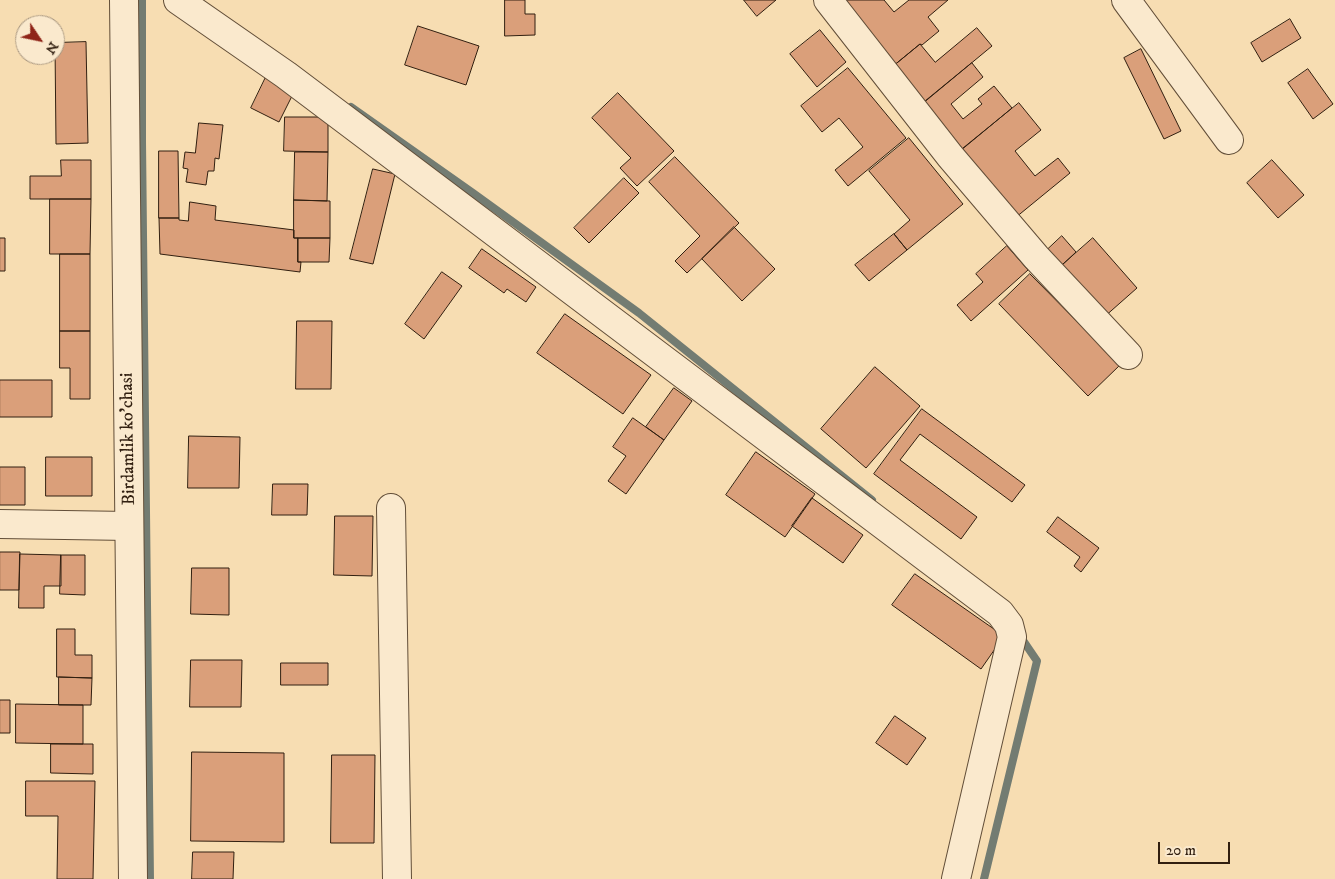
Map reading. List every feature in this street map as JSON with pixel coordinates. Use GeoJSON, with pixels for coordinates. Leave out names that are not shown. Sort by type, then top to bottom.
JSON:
{"type":"FeatureCollection","features":[{"type":"Feature","properties":{"kind":"street","name":"Birdamlik ko'chasi"},"geometry":{"type":"LineString","coordinates":[[124,0],[133,879]]}},
{"type":"Feature","properties":{"kind":"street"},"geometry":{"type":"LineString","coordinates":[[178,0],[309,92],[1000,613],[1009,625],[1012,637],[956,879]]}},
{"type":"Feature","properties":{"kind":"street"},"geometry":{"type":"LineString","coordinates":[[828,0],[950,156],[1036,257],[1128,354]]}},
{"type":"Feature","properties":{"kind":"street"},"geometry":{"type":"LineString","coordinates":[[1126,0],[1228,140]]}},
{"type":"Feature","properties":{"kind":"street"},"geometry":{"type":"LineString","coordinates":[[391,508],[398,879]]}},
{"type":"Feature","properties":{"kind":"street"},"geometry":{"type":"LineString","coordinates":[[0,524],[130,526]]}},
{"type":"Feature","properties":{"kind":"building"},"geometry":{"type":"Polygon","coordinates":[[[505,0],[525,0],[525,14],[535,14],[535,35],[505,36],[505,0]]]}},
{"type":"Feature","properties":{"kind":"building"},"geometry":{"type":"Polygon","coordinates":[[[744,0],[776,0],[757,16],[744,0]]]}},
{"type":"Feature","properties":{"kind":"building"},"geometry":{"type":"Polygon","coordinates":[[[843,0],[884,0],[894,12],[909,0],[948,0],[928,17],[939,31],[892,67],[843,0]]]}},
{"type":"Feature","properties":{"kind":"building"},"geometry":{"type":"Polygon","coordinates":[[[1290,19],[1301,38],[1262,62],[1251,43],[1290,19]]]}},
{"type":"Feature","properties":{"kind":"building"},"geometry":{"type":"Polygon","coordinates":[[[418,26],[479,46],[466,85],[405,65],[418,26]]]}},
{"type":"Feature","properties":{"kind":"building"},"geometry":{"type":"Polygon","coordinates":[[[977,28],[992,46],[922,104],[892,67],[920,44],[935,62],[977,28]]]}},
{"type":"Feature","properties":{"kind":"building"},"geometry":{"type":"Polygon","coordinates":[[[820,30],[846,62],[817,87],[790,54],[820,30]]]}},
{"type":"Feature","properties":{"kind":"building"},"geometry":{"type":"Polygon","coordinates":[[[86,42],[88,143],[56,144],[55,65],[65,65],[65,43],[86,42]]]}},
{"type":"Feature","properties":{"kind":"building"},"geometry":{"type":"Polygon","coordinates":[[[1141,49],[1181,131],[1164,139],[1124,58],[1141,49]]]}},
{"type":"Feature","properties":{"kind":"building"},"geometry":{"type":"Polygon","coordinates":[[[972,63],[983,77],[951,104],[963,119],[982,104],[978,99],[994,86],[1012,108],[960,151],[922,104],[972,63]]]}},
{"type":"Feature","properties":{"kind":"building"},"geometry":{"type":"Polygon","coordinates":[[[848,68],[906,138],[848,186],[835,170],[863,147],[839,118],[822,132],[801,106],[848,68]]]}},
{"type":"Feature","properties":{"kind":"building"},"geometry":{"type":"Polygon","coordinates":[[[1308,69],[1333,104],[1313,119],[1288,83],[1308,69]]]}},
{"type":"Feature","properties":{"kind":"building"},"geometry":{"type":"Polygon","coordinates":[[[266,77],[294,92],[279,122],[251,108],[266,77]]]}},
{"type":"Feature","properties":{"kind":"building"},"geometry":{"type":"Polygon","coordinates":[[[618,93],[674,151],[637,186],[620,168],[631,158],[592,118],[618,93]]]}},
{"type":"Feature","properties":{"kind":"building"},"geometry":{"type":"Polygon","coordinates":[[[1019,103],[1041,130],[1015,151],[1035,176],[1058,158],[1070,173],[1015,218],[960,151],[1019,103]]]}},
{"type":"Feature","properties":{"kind":"building"},"geometry":{"type":"Polygon","coordinates":[[[285,117],[328,117],[328,152],[284,151],[285,117]]]}},
{"type":"Feature","properties":{"kind":"building"},"geometry":{"type":"Polygon","coordinates":[[[199,123],[223,125],[219,159],[215,158],[214,171],[208,171],[206,185],[186,182],[188,169],[183,168],[185,152],[195,153],[199,123]]]}},
{"type":"Feature","properties":{"kind":"building"},"geometry":{"type":"Polygon","coordinates":[[[909,138],[963,204],[907,250],[894,234],[910,220],[869,171],[909,138]]]}},
{"type":"Feature","properties":{"kind":"building"},"geometry":{"type":"Polygon","coordinates":[[[159,151],[178,151],[179,218],[159,218],[159,151]]]}},
{"type":"Feature","properties":{"kind":"building"},"geometry":{"type":"Polygon","coordinates":[[[295,152],[328,152],[327,201],[294,200],[295,152]]]}},
{"type":"Feature","properties":{"kind":"building"},"geometry":{"type":"Polygon","coordinates":[[[675,157],[739,223],[687,273],[675,261],[700,236],[649,182],[675,157]]]}},
{"type":"Feature","properties":{"kind":"building"},"geometry":{"type":"Polygon","coordinates":[[[61,160],[91,160],[91,199],[30,199],[30,176],[61,176],[61,160]]]}},
{"type":"Feature","properties":{"kind":"building"},"geometry":{"type":"Polygon","coordinates":[[[1272,160],[1304,195],[1278,218],[1247,183],[1272,160]]]}},
{"type":"Feature","properties":{"kind":"building"},"geometry":{"type":"Polygon","coordinates":[[[373,169],[395,174],[373,264],[350,259],[373,169]]]}},
{"type":"Feature","properties":{"kind":"building"},"geometry":{"type":"Polygon","coordinates":[[[624,178],[639,193],[589,243],[574,228],[624,178]]]}},
{"type":"Feature","properties":{"kind":"building"},"geometry":{"type":"Polygon","coordinates":[[[50,199],[91,199],[90,254],[50,254],[50,199]]]}},
{"type":"Feature","properties":{"kind":"building"},"geometry":{"type":"Polygon","coordinates":[[[294,200],[330,201],[330,238],[294,238],[294,200]]]}},
{"type":"Feature","properties":{"kind":"building"},"geometry":{"type":"Polygon","coordinates":[[[190,202],[216,206],[215,220],[294,230],[294,238],[298,238],[298,262],[301,262],[300,272],[160,254],[159,218],[179,218],[179,220],[188,221],[190,202]]]}},
{"type":"Feature","properties":{"kind":"building"},"geometry":{"type":"Polygon","coordinates":[[[734,227],[775,269],[742,301],[702,259],[734,227]]]}},
{"type":"Feature","properties":{"kind":"building"},"geometry":{"type":"Polygon","coordinates":[[[894,234],[907,250],[869,281],[855,265],[894,234]]]}},
{"type":"Feature","properties":{"kind":"building"},"geometry":{"type":"Polygon","coordinates":[[[1062,236],[1076,252],[1059,268],[1045,252],[1062,236]]]}},
{"type":"Feature","properties":{"kind":"building"},"geometry":{"type":"Polygon","coordinates":[[[0,238],[5,238],[5,271],[0,271],[0,238]]]}},
{"type":"Feature","properties":{"kind":"building"},"geometry":{"type":"Polygon","coordinates":[[[298,238],[330,238],[329,262],[298,262],[298,238]]]}},
{"type":"Feature","properties":{"kind":"building"},"geometry":{"type":"Polygon","coordinates":[[[1093,238],[1137,288],[1103,318],[1059,268],[1093,238]]]}},
{"type":"Feature","properties":{"kind":"building"},"geometry":{"type":"Polygon","coordinates":[[[1007,246],[1028,270],[971,321],[957,305],[983,282],[976,274],[1007,246]]]}},
{"type":"Feature","properties":{"kind":"building"},"geometry":{"type":"Polygon","coordinates":[[[482,249],[536,287],[526,302],[507,289],[504,293],[469,268],[482,249]]]}},
{"type":"Feature","properties":{"kind":"building"},"geometry":{"type":"Polygon","coordinates":[[[60,254],[90,254],[90,331],[60,331],[60,254]]]}},
{"type":"Feature","properties":{"kind":"building"},"geometry":{"type":"Polygon","coordinates":[[[442,272],[462,286],[424,339],[405,324],[442,272]]]}},
{"type":"Feature","properties":{"kind":"building"},"geometry":{"type":"Polygon","coordinates":[[[1030,274],[1120,365],[1088,396],[999,304],[1030,274]]]}},
{"type":"Feature","properties":{"kind":"building"},"geometry":{"type":"Polygon","coordinates":[[[565,314],[651,375],[623,414],[537,353],[565,314]]]}},
{"type":"Feature","properties":{"kind":"building"},"geometry":{"type":"Polygon","coordinates":[[[297,321],[332,321],[331,389],[296,389],[297,321]]]}},
{"type":"Feature","properties":{"kind":"building"},"geometry":{"type":"Polygon","coordinates":[[[60,331],[90,331],[90,399],[70,399],[70,368],[60,368],[60,331]]]}},
{"type":"Feature","properties":{"kind":"building"},"geometry":{"type":"Polygon","coordinates":[[[875,367],[920,406],[866,468],[821,429],[875,367]]]}},
{"type":"Feature","properties":{"kind":"building"},"geometry":{"type":"Polygon","coordinates":[[[0,380],[52,380],[52,417],[0,417],[0,380]]]}},
{"type":"Feature","properties":{"kind":"building"},"geometry":{"type":"Polygon","coordinates":[[[674,388],[692,401],[664,440],[646,427],[674,388]]]}},
{"type":"Feature","properties":{"kind":"building"},"geometry":{"type":"Polygon","coordinates":[[[922,409],[1025,485],[1012,502],[920,434],[900,460],[977,517],[961,539],[874,474],[922,409]]]}},
{"type":"Feature","properties":{"kind":"building"},"geometry":{"type":"Polygon","coordinates":[[[633,418],[664,440],[626,494],[608,481],[626,456],[613,447],[633,418]]]}},
{"type":"Feature","properties":{"kind":"building"},"geometry":{"type":"Polygon","coordinates":[[[189,436],[240,437],[239,488],[188,488],[189,436]]]}},
{"type":"Feature","properties":{"kind":"building"},"geometry":{"type":"Polygon","coordinates":[[[756,452],[815,494],[785,537],[726,495],[756,452]]]}},
{"type":"Feature","properties":{"kind":"building"},"geometry":{"type":"Polygon","coordinates":[[[46,457],[92,457],[92,496],[46,496],[46,457]]]}},
{"type":"Feature","properties":{"kind":"building"},"geometry":{"type":"Polygon","coordinates":[[[0,467],[25,467],[25,505],[0,505],[0,467]]]}},
{"type":"Feature","properties":{"kind":"building"},"geometry":{"type":"Polygon","coordinates":[[[273,484],[308,484],[307,515],[272,515],[273,484]]]}},
{"type":"Feature","properties":{"kind":"building"},"geometry":{"type":"Polygon","coordinates":[[[812,498],[863,535],[843,563],[792,526],[812,498]]]}},
{"type":"Feature","properties":{"kind":"building"},"geometry":{"type":"Polygon","coordinates":[[[335,516],[373,516],[372,576],[334,575],[335,516]]]}},
{"type":"Feature","properties":{"kind":"building"},"geometry":{"type":"Polygon","coordinates":[[[1058,517],[1099,548],[1081,572],[1074,566],[1080,557],[1047,532],[1058,517]]]}},
{"type":"Feature","properties":{"kind":"building"},"geometry":{"type":"Polygon","coordinates":[[[0,552],[20,552],[19,590],[0,590],[0,552]]]}},
{"type":"Feature","properties":{"kind":"building"},"geometry":{"type":"Polygon","coordinates":[[[20,554],[61,555],[61,586],[44,586],[44,608],[19,608],[20,554]]]}},
{"type":"Feature","properties":{"kind":"building"},"geometry":{"type":"Polygon","coordinates":[[[61,555],[85,555],[85,595],[60,594],[61,555]]]}},
{"type":"Feature","properties":{"kind":"building"},"geometry":{"type":"Polygon","coordinates":[[[192,568],[229,568],[229,615],[191,614],[192,568]]]}},
{"type":"Feature","properties":{"kind":"building"},"geometry":{"type":"Polygon","coordinates":[[[915,574],[1004,636],[981,669],[892,605],[915,574]]]}},
{"type":"Feature","properties":{"kind":"building"},"geometry":{"type":"Polygon","coordinates":[[[57,629],[75,629],[75,655],[92,655],[92,678],[57,677],[57,629]]]}},
{"type":"Feature","properties":{"kind":"building"},"geometry":{"type":"Polygon","coordinates":[[[191,660],[242,660],[241,707],[190,707],[191,660]]]}},
{"type":"Feature","properties":{"kind":"building"},"geometry":{"type":"Polygon","coordinates":[[[281,663],[328,663],[328,685],[281,685],[281,663]]]}},
{"type":"Feature","properties":{"kind":"building"},"geometry":{"type":"Polygon","coordinates":[[[59,677],[92,678],[91,705],[59,705],[59,677]]]}},
{"type":"Feature","properties":{"kind":"building"},"geometry":{"type":"Polygon","coordinates":[[[0,700],[10,700],[10,733],[0,733],[0,700]]]}},
{"type":"Feature","properties":{"kind":"building"},"geometry":{"type":"Polygon","coordinates":[[[16,704],[83,705],[83,744],[16,743],[16,704]]]}},
{"type":"Feature","properties":{"kind":"building"},"geometry":{"type":"Polygon","coordinates":[[[895,716],[926,738],[907,765],[876,743],[895,716]]]}},
{"type":"Feature","properties":{"kind":"building"},"geometry":{"type":"Polygon","coordinates":[[[51,744],[93,744],[93,774],[51,773],[51,744]]]}},
{"type":"Feature","properties":{"kind":"building"},"geometry":{"type":"Polygon","coordinates":[[[192,752],[284,753],[284,842],[191,841],[192,752]]]}},
{"type":"Feature","properties":{"kind":"building"},"geometry":{"type":"Polygon","coordinates":[[[332,755],[375,755],[374,843],[331,843],[332,755]]]}},
{"type":"Feature","properties":{"kind":"building"},"geometry":{"type":"Polygon","coordinates":[[[26,781],[95,781],[93,879],[57,879],[58,816],[26,816],[26,781]]]}},
{"type":"Feature","properties":{"kind":"building"},"geometry":{"type":"Polygon","coordinates":[[[193,852],[234,852],[233,879],[192,879],[193,852]]]}},
{"type":"Feature","properties":{"kind":"waterway"},"geometry":{"type":"LineString","coordinates":[[142,0],[150,879]]}},
{"type":"Feature","properties":{"kind":"waterway"},"geometry":{"type":"LineString","coordinates":[[351,107],[639,313],[872,500]]}},
{"type":"Feature","properties":{"kind":"waterway"},"geometry":{"type":"LineString","coordinates":[[984,879],[1037,661],[1020,636]]}}]}
